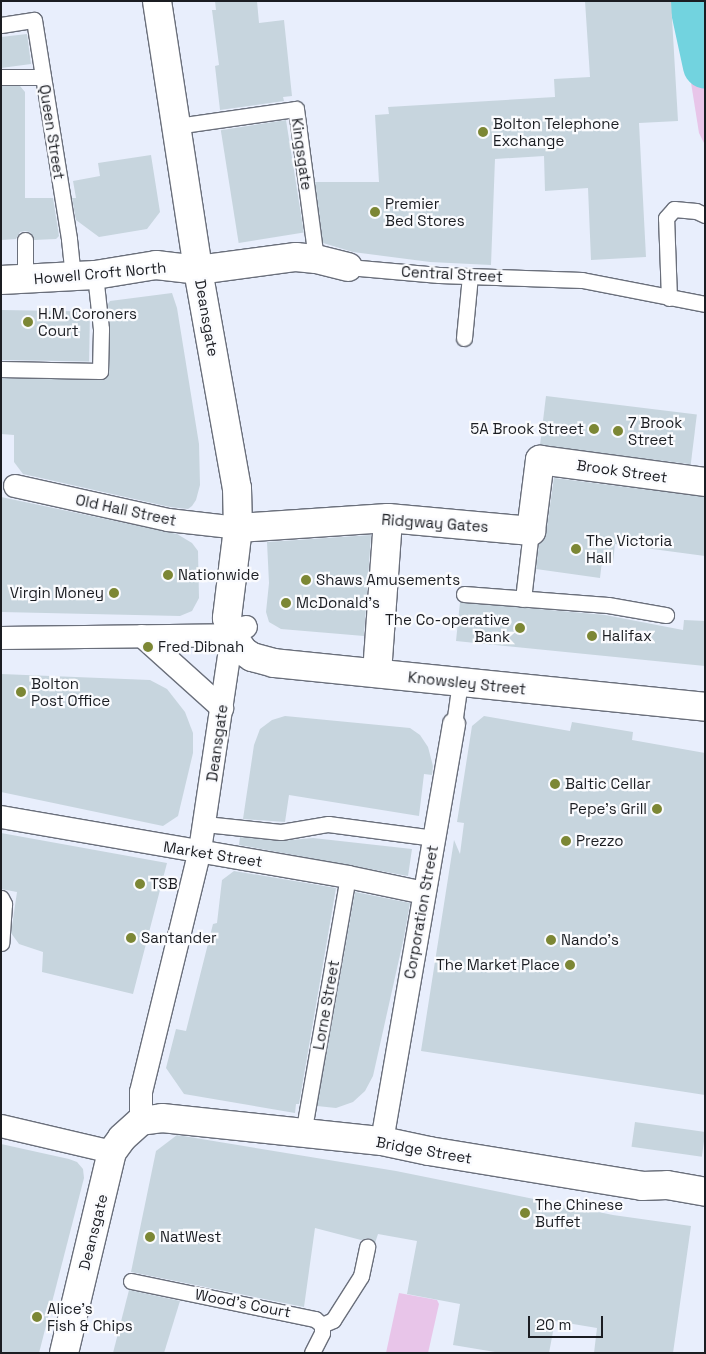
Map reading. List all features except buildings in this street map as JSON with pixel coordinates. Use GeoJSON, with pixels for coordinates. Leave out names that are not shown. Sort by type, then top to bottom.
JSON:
{"type":"FeatureCollection","features":[{"type":"Feature","properties":{"kind":"street","name":"Deansgate"},"geometry":{"type":"LineString","coordinates":[[69,1346],[112,1152],[122,1138],[141,1121],[141,1092],[200,850],[222,708],[238,635],[227,610],[238,528],[237,488],[220,353],[198,270],[157,1]]}},
{"type":"Feature","properties":{"kind":"street","name":"Central Street"},"geometry":{"type":"LineString","coordinates":[[198,270],[296,258],[316,259],[348,267]]}},
{"type":"Feature","properties":{"kind":"street","name":"Howell Croft North"},"geometry":{"type":"LineString","coordinates":[[13,280],[84,275],[156,266],[198,270]]}},
{"type":"Feature","properties":{"kind":"street","name":"Brook Street"},"geometry":{"type":"LineString","coordinates":[[531,531],[540,460],[705,482]]}},
{"type":"Feature","properties":{"kind":"street","name":"Old Hall Street"},"geometry":{"type":"LineString","coordinates":[[8,484],[168,520],[238,528]]}},
{"type":"Feature","properties":{"kind":"street","name":"Ridgway Gates"},"geometry":{"type":"LineString","coordinates":[[238,528],[388,518],[531,531]]}},
{"type":"Feature","properties":{"kind":"street"},"geometry":{"type":"LineString","coordinates":[[377,673],[388,518]]}},
{"type":"Feature","properties":{"kind":"street"},"geometry":{"type":"LineString","coordinates":[[1,638],[238,635]]}},
{"type":"Feature","properties":{"kind":"street","name":"Knowsley Street"},"geometry":{"type":"LineString","coordinates":[[238,635],[242,651],[252,657],[274,664],[705,707]]}},
{"type":"Feature","properties":{"kind":"street"},"geometry":{"type":"LineString","coordinates":[[142,636],[222,708]]}},
{"type":"Feature","properties":{"kind":"street","name":"Corporation Street"},"geometry":{"type":"LineString","coordinates":[[382,1142],[454,724]]}},
{"type":"Feature","properties":{"kind":"street","name":"Market Street"},"geometry":{"type":"LineString","coordinates":[[1,817],[200,850],[424,893]]}},
{"type":"Feature","properties":{"kind":"street","name":"Bridge Street"},"geometry":{"type":"LineString","coordinates":[[141,1121],[162,1118],[382,1142],[429,1152],[642,1186],[667,1185],[705,1192]]}},
{"type":"Feature","properties":{"kind":"street"},"geometry":{"type":"LineString","coordinates":[[1,1126],[112,1152]]}},
{"type":"Feature","properties":{"kind":"lane","name":"Queen Street"},"geometry":{"type":"LineString","coordinates":[[1,25],[34,20],[70,239],[84,275],[101,329],[100,371],[1,369]]}},
{"type":"Feature","properties":{"kind":"lane"},"geometry":{"type":"LineString","coordinates":[[1,77],[43,77]]}},
{"type":"Feature","properties":{"kind":"lane","name":"Kingsgate"},"geometry":{"type":"LineString","coordinates":[[176,126],[296,109],[316,259]]}},
{"type":"Feature","properties":{"kind":"lane"},"geometry":{"type":"LineString","coordinates":[[669,298],[666,218],[668,213],[674,209],[683,208],[705,215]]}},
{"type":"Feature","properties":{"kind":"lane"},"geometry":{"type":"LineString","coordinates":[[13,280],[25,240]]}},
{"type":"Feature","properties":{"kind":"lane","name":"Central Street"},"geometry":{"type":"LineString","coordinates":[[348,267],[470,276],[582,280],[705,304]]}},
{"type":"Feature","properties":{"kind":"lane"},"geometry":{"type":"LineString","coordinates":[[464,338],[470,276]]}},
{"type":"Feature","properties":{"kind":"lane"},"geometry":{"type":"LineString","coordinates":[[523,599],[531,531]]}},
{"type":"Feature","properties":{"kind":"lane"},"geometry":{"type":"LineString","coordinates":[[464,594],[608,605],[666,615]]}},
{"type":"Feature","properties":{"kind":"lane","name":"Corporation Street"},"geometry":{"type":"LineString","coordinates":[[454,724],[460,682]]}},
{"type":"Feature","properties":{"kind":"lane"},"geometry":{"type":"LineString","coordinates":[[205,824],[282,832],[328,824],[434,838]]}},
{"type":"Feature","properties":{"kind":"lane","name":"Lorne Street"},"geometry":{"type":"LineString","coordinates":[[303,1134],[348,877]]}},
{"type":"Feature","properties":{"kind":"lane"},"geometry":{"type":"LineString","coordinates":[[1,898],[4,904],[1,942]]}},
{"type":"Feature","properties":{"kind":"lane"},"geometry":{"type":"LineString","coordinates":[[312,1353],[322,1333],[322,1325],[333,1320],[361,1276],[367,1247]]}},
{"type":"Feature","properties":{"kind":"lane","name":"Wood's Court"},"geometry":{"type":"LineString","coordinates":[[131,1281],[308,1316],[322,1325]]}},
{"type":"Feature","properties":{"kind":"shaded area"},"geometry":{"type":"Polygon","coordinates":[[[678,1],[705,1],[705,145],[699,133],[678,1]]]}},
{"type":"Feature","properties":{"kind":"shaded area"},"geometry":{"type":"Polygon","coordinates":[[[399,1293],[437,1300],[439,1304],[428,1353],[386,1353],[399,1293]]]}},
{"type":"Feature","properties":{"kind":"waterway"},"geometry":{"type":"LineString","coordinates":[[691,1],[705,66]]}},
{"type":"Feature","properties":{"kind":"place","name":"Bolton Telephone Exchange"},"geometry":{"type":"Point","coordinates":[483,132]}},
{"type":"Feature","properties":{"kind":"place","name":"Premier Bed Stores"},"geometry":{"type":"Point","coordinates":[375,212]}},
{"type":"Feature","properties":{"kind":"place","name":"H.M. Coroners Court"},"geometry":{"type":"Point","coordinates":[28,322]}},
{"type":"Feature","properties":{"kind":"place","name":"5A Brook Street"},"geometry":{"type":"Point","coordinates":[594,429]}},
{"type":"Feature","properties":{"kind":"place","name":"7 Brook Street"},"geometry":{"type":"Point","coordinates":[618,431]}},
{"type":"Feature","properties":{"kind":"place","name":"The Victoria Hall"},"geometry":{"type":"Point","coordinates":[576,549]}},
{"type":"Feature","properties":{"kind":"place","name":"Nationwide"},"geometry":{"type":"Point","coordinates":[168,575]}},
{"type":"Feature","properties":{"kind":"place","name":"Shaws Amusements"},"geometry":{"type":"Point","coordinates":[306,580]}},
{"type":"Feature","properties":{"kind":"place","name":"Virgin Money"},"geometry":{"type":"Point","coordinates":[114,593]}},
{"type":"Feature","properties":{"kind":"place","name":"McDonald's"},"geometry":{"type":"Point","coordinates":[286,603]}},
{"type":"Feature","properties":{"kind":"place","name":"The Co-operative Bank"},"geometry":{"type":"Point","coordinates":[520,628]}},
{"type":"Feature","properties":{"kind":"place","name":"Halifax"},"geometry":{"type":"Point","coordinates":[592,636]}},
{"type":"Feature","properties":{"kind":"place","name":"Fred Dibnah"},"geometry":{"type":"Point","coordinates":[148,647]}},
{"type":"Feature","properties":{"kind":"place","name":"Bolton Post Office"},"geometry":{"type":"Point","coordinates":[21,692]}},
{"type":"Feature","properties":{"kind":"place","name":"Baltic Cellar"},"geometry":{"type":"Point","coordinates":[555,784]}},
{"type":"Feature","properties":{"kind":"place","name":"Pepe's Grill"},"geometry":{"type":"Point","coordinates":[657,809]}},
{"type":"Feature","properties":{"kind":"place","name":"Prezzo"},"geometry":{"type":"Point","coordinates":[566,841]}},
{"type":"Feature","properties":{"kind":"place","name":"TSB"},"geometry":{"type":"Point","coordinates":[140,884]}},
{"type":"Feature","properties":{"kind":"place","name":"Santander"},"geometry":{"type":"Point","coordinates":[131,938]}},
{"type":"Feature","properties":{"kind":"place","name":"Nando's"},"geometry":{"type":"Point","coordinates":[551,940]}},
{"type":"Feature","properties":{"kind":"place","name":"The Market Place"},"geometry":{"type":"Point","coordinates":[570,965]}},
{"type":"Feature","properties":{"kind":"place","name":"The Chinese Buffet"},"geometry":{"type":"Point","coordinates":[525,1213]}},
{"type":"Feature","properties":{"kind":"place","name":"NatWest"},"geometry":{"type":"Point","coordinates":[150,1237]}},
{"type":"Feature","properties":{"kind":"place","name":"Alice's Fish & Chips"},"geometry":{"type":"Point","coordinates":[37,1317]}}]}
